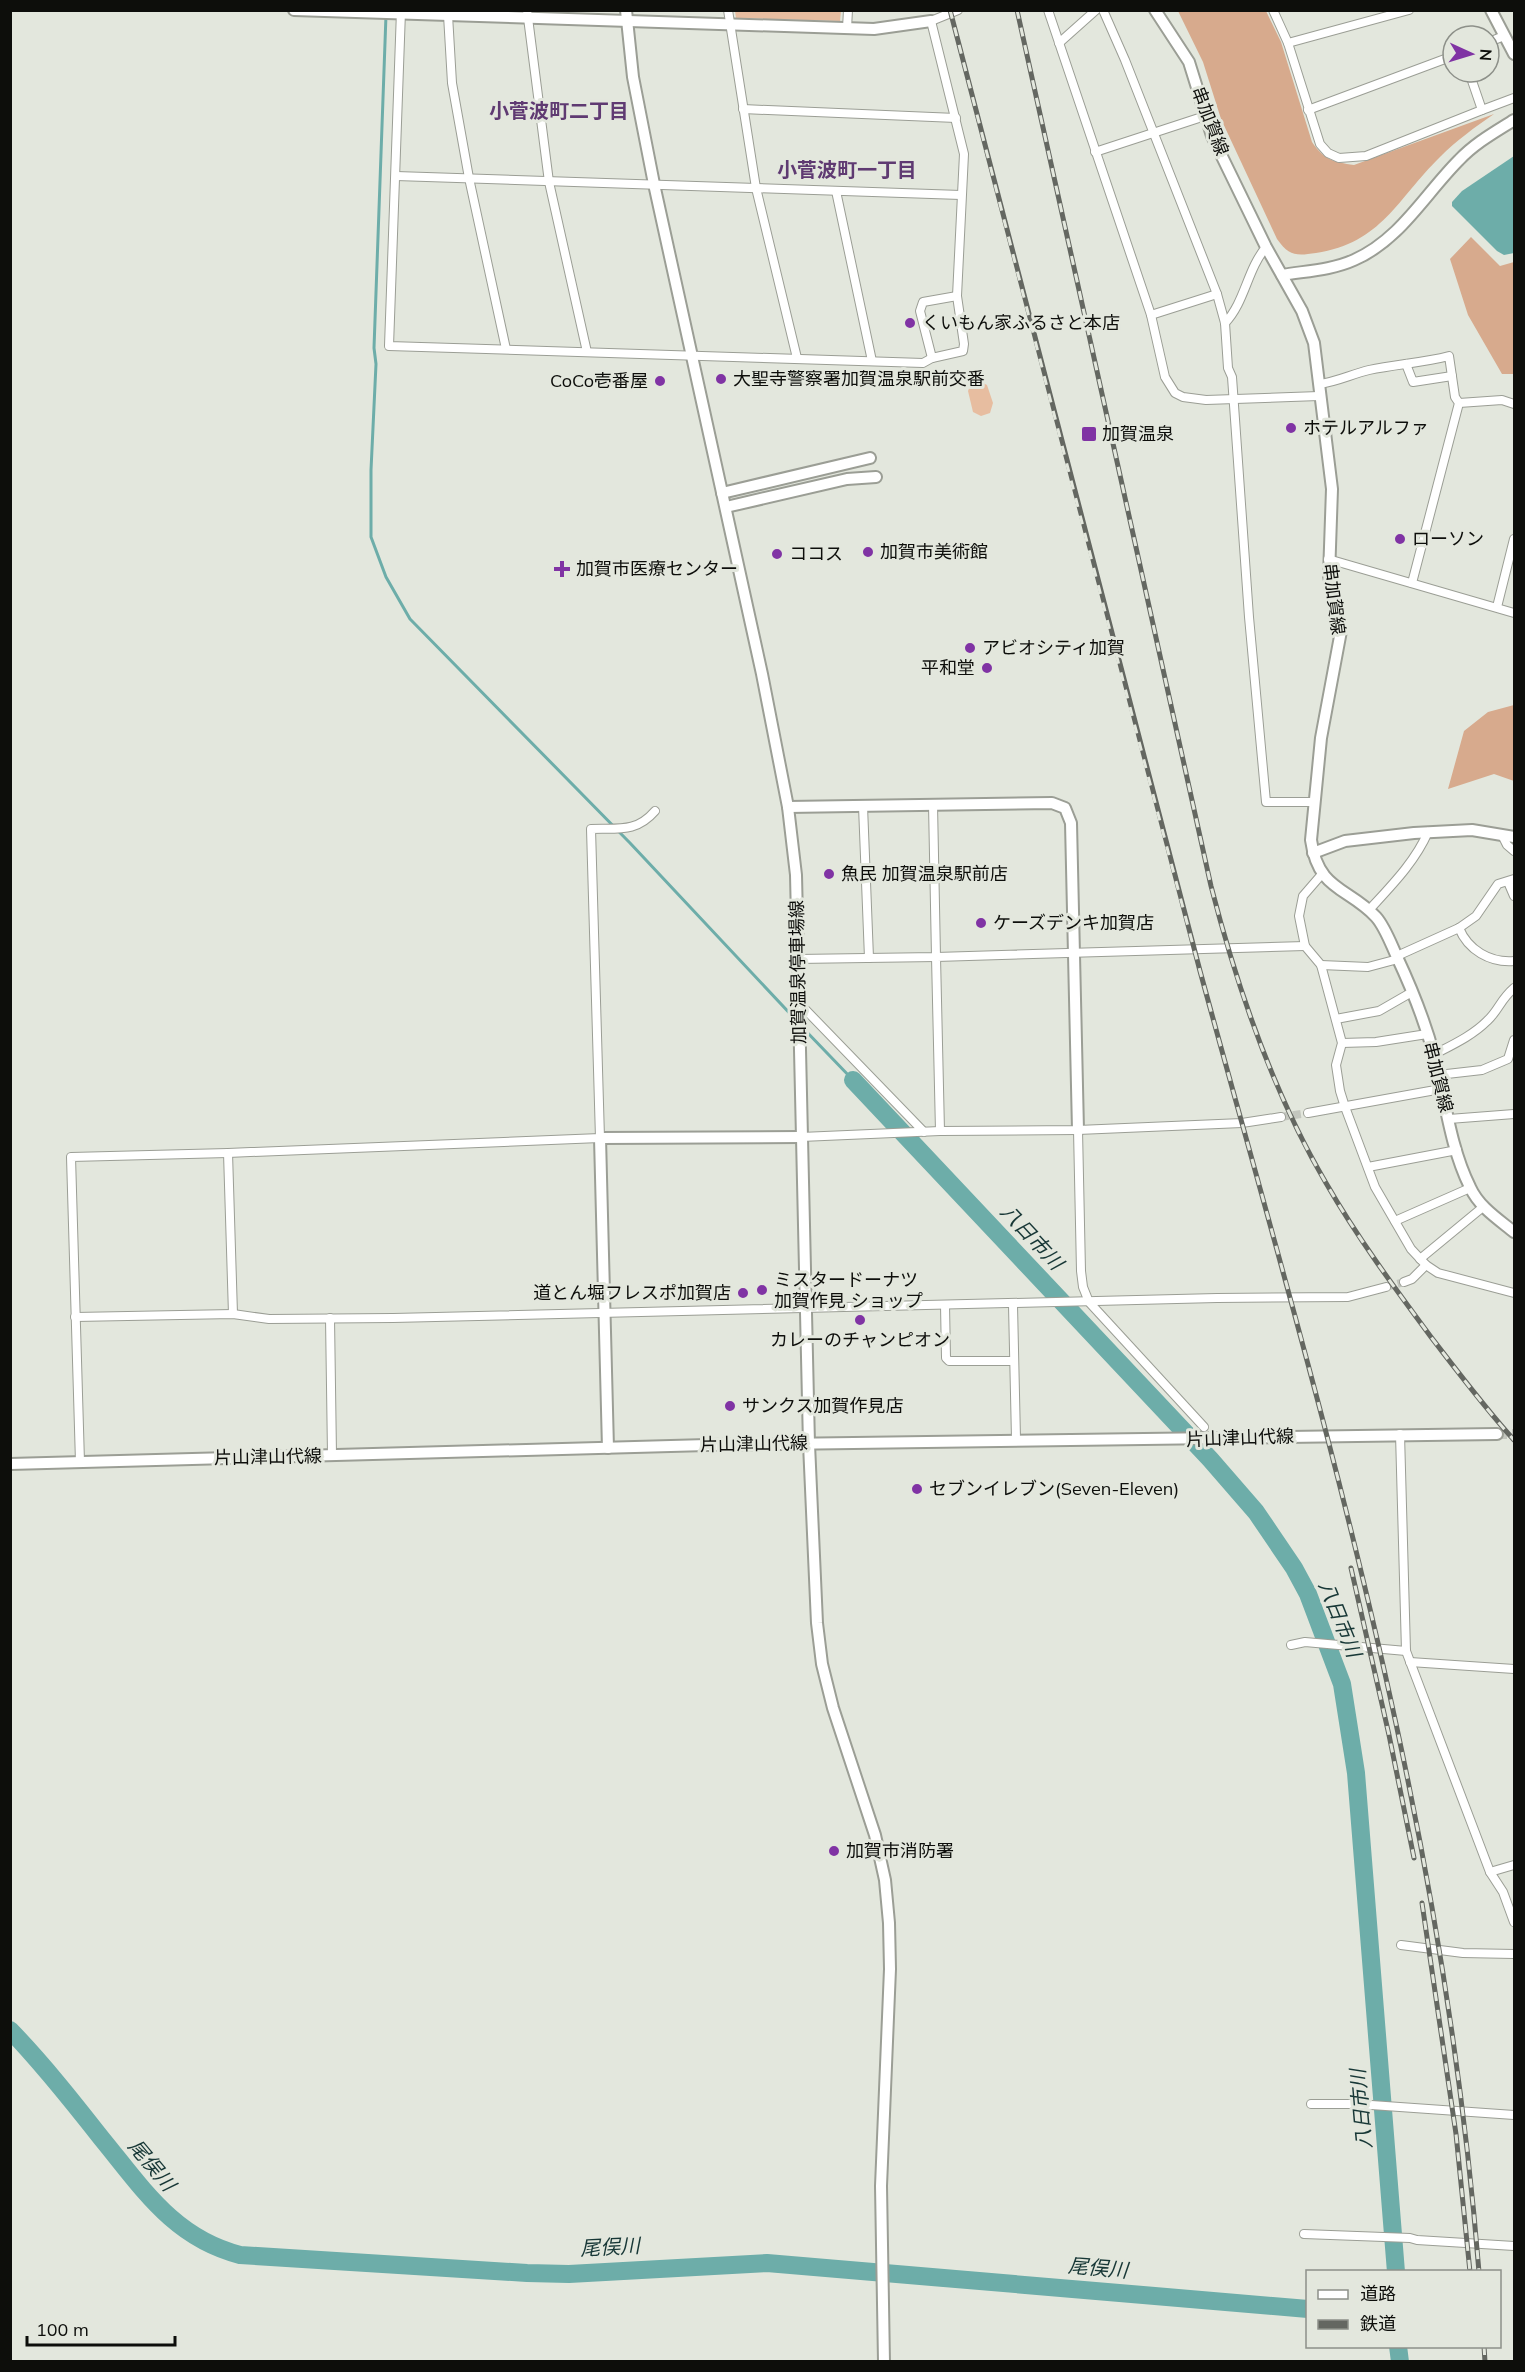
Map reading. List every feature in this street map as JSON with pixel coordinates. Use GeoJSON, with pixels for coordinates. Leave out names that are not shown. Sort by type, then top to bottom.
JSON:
{"type":"FeatureCollection","features":[{"type":"Feature","properties":{"kind":"main road"},"geometry":{"type":"LineString","coordinates":[[294,10],[448,15],[626,16],[729,25],[846,28],[893,27],[931,21]]}},
{"type":"Feature","properties":{"kind":"main road","name":"串加賀線"},"geometry":{"type":"LineString","coordinates":[[1155,10],[1189,62],[1212,136],[1266,247],[1309,326],[1332,489],[1328,559],[1331,590],[1341,630],[1324,718],[1314,802],[1311,840],[1313,853],[1322,874],[1336,889],[1369,910],[1378,920],[1397,957],[1427,1034],[1457,1150],[1470,1188],[1483,1207],[1515,1232]]}},
{"type":"Feature","properties":{"kind":"main road"},"geometry":{"type":"LineString","coordinates":[[1491,10],[1515,54]]}},
{"type":"Feature","properties":{"kind":"main road","name":"加賀温泉停車場線"},"geometry":{"type":"LineString","coordinates":[[626,16],[633,77],[654,184],[726,507],[788,807],[796,875],[809,1443],[817,1623],[822,1664],[833,1708],[875,1835],[885,1880],[889,1923],[890,1969],[881,2186],[884,2361]]}},
{"type":"Feature","properties":{"kind":"main road"},"geometry":{"type":"LineString","coordinates":[[1282,275],[1341,265],[1377,248],[1400,227],[1460,158],[1483,139],[1515,120]]}},
{"type":"Feature","properties":{"kind":"main road"},"geometry":{"type":"LineString","coordinates":[[722,493],[870,458]]}},
{"type":"Feature","properties":{"kind":"main road"},"geometry":{"type":"LineString","coordinates":[[726,507],[847,479],[876,477]]}},
{"type":"Feature","properties":{"kind":"main road"},"geometry":{"type":"LineString","coordinates":[[788,807],[1052,803],[1065,808],[1071,823],[1078,1130]]}},
{"type":"Feature","properties":{"kind":"main road"},"geometry":{"type":"LineString","coordinates":[[1313,853],[1344,841],[1428,832],[1472,830],[1515,837]]}},
{"type":"Feature","properties":{"kind":"main road"},"geometry":{"type":"LineString","coordinates":[[608,1448],[600,1138],[801,1137]]}},
{"type":"Feature","properties":{"kind":"main road","name":"片山津山代線"},"geometry":{"type":"LineString","coordinates":[[10,1464],[809,1443],[1497,1434]]}},
{"type":"Feature","properties":{"kind":"street"},"geometry":{"type":"LineString","coordinates":[[728,10],[756,188],[797,358]]}},
{"type":"Feature","properties":{"kind":"street"},"geometry":{"type":"LineString","coordinates":[[846,28],[848,10]]}},
{"type":"Feature","properties":{"kind":"street"},"geometry":{"type":"LineString","coordinates":[[401,12],[389,346],[923,363],[932,358],[963,351],[964,344],[957,308],[963,154],[931,21],[958,10]]}},
{"type":"Feature","properties":{"kind":"street"},"geometry":{"type":"LineString","coordinates":[[1048,10],[1151,315],[1166,377],[1175,393],[1183,397],[1206,400],[1319,396]]}},
{"type":"Feature","properties":{"kind":"street"},"geometry":{"type":"LineString","coordinates":[[1059,43],[1096,10]]}},
{"type":"Feature","properties":{"kind":"street"},"geometry":{"type":"LineString","coordinates":[[1103,10],[1217,294],[1225,323],[1266,802],[1314,802]]}},
{"type":"Feature","properties":{"kind":"street"},"geometry":{"type":"LineString","coordinates":[[1274,10],[1288,43],[1320,144],[1328,153],[1339,158],[1366,156],[1515,98]]}},
{"type":"Feature","properties":{"kind":"street"},"geometry":{"type":"LineString","coordinates":[[1288,43],[1409,10]]}},
{"type":"Feature","properties":{"kind":"street"},"geometry":{"type":"LineString","coordinates":[[527,14],[549,182],[586,352]]}},
{"type":"Feature","properties":{"kind":"street"},"geometry":{"type":"LineString","coordinates":[[448,15],[452,83],[469,178],[506,349]]}},
{"type":"Feature","properties":{"kind":"street"},"geometry":{"type":"LineString","coordinates":[[1308,110],[1441,60]]}},
{"type":"Feature","properties":{"kind":"street"},"geometry":{"type":"LineString","coordinates":[[1472,84],[1482,110]]}},
{"type":"Feature","properties":{"kind":"street"},"geometry":{"type":"LineString","coordinates":[[743,109],[956,118]]}},
{"type":"Feature","properties":{"kind":"street"},"geometry":{"type":"LineString","coordinates":[[1095,152],[1205,116]]}},
{"type":"Feature","properties":{"kind":"street"},"geometry":{"type":"LineString","coordinates":[[396,176],[961,195]]}},
{"type":"Feature","properties":{"kind":"street"},"geometry":{"type":"LineString","coordinates":[[836,190],[872,361]]}},
{"type":"Feature","properties":{"kind":"street"},"geometry":{"type":"LineString","coordinates":[[1225,323],[1233,315],[1258,256],[1266,247]]}},
{"type":"Feature","properties":{"kind":"street"},"geometry":{"type":"LineString","coordinates":[[1151,315],[1217,294]]}},
{"type":"Feature","properties":{"kind":"street"},"geometry":{"type":"LineString","coordinates":[[932,358],[920,311],[923,302],[957,296]]}},
{"type":"Feature","properties":{"kind":"street"},"geometry":{"type":"LineString","coordinates":[[1319,384],[1330,383],[1344,376],[1406,364],[1419,364],[1449,356],[1455,397],[1459,403],[1412,583]]}},
{"type":"Feature","properties":{"kind":"street"},"geometry":{"type":"LineString","coordinates":[[1406,364],[1413,382],[1452,376]]}},
{"type":"Feature","properties":{"kind":"street"},"geometry":{"type":"LineString","coordinates":[[1459,403],[1502,400],[1515,404]]}},
{"type":"Feature","properties":{"kind":"street"},"geometry":{"type":"LineString","coordinates":[[1497,607],[1515,539]]}},
{"type":"Feature","properties":{"kind":"street"},"geometry":{"type":"LineString","coordinates":[[1328,559],[1515,613]]}},
{"type":"Feature","properties":{"kind":"street"},"geometry":{"type":"LineString","coordinates":[[933,804],[940,1131]]}},
{"type":"Feature","properties":{"kind":"street"},"geometry":{"type":"LineString","coordinates":[[863,806],[868,958]]}},
{"type":"Feature","properties":{"kind":"street"},"geometry":{"type":"LineString","coordinates":[[80,1461],[71,1157],[228,1154],[600,1138],[591,829],[628,828],[642,824],[655,811]]}},
{"type":"Feature","properties":{"kind":"street"},"geometry":{"type":"LineString","coordinates":[[1369,910],[1404,871],[1422,846],[1428,832]]}},
{"type":"Feature","properties":{"kind":"street"},"geometry":{"type":"LineString","coordinates":[[1502,835],[1507,845],[1515,851]]}},
{"type":"Feature","properties":{"kind":"street"},"geometry":{"type":"LineString","coordinates":[[1322,874],[1303,896],[1299,916],[1305,946],[1321,965],[1342,1043],[1336,1065],[1345,1107],[1376,1188],[1411,1249],[1423,1262],[1438,1273],[1515,1293]]}},
{"type":"Feature","properties":{"kind":"street"},"geometry":{"type":"LineString","coordinates":[[1321,965],[1368,967],[1397,957],[1459,927],[1476,916],[1498,884],[1511,881],[1515,896]]}},
{"type":"Feature","properties":{"kind":"street"},"geometry":{"type":"LineString","coordinates":[[1459,927],[1462,935],[1482,955],[1495,960],[1515,961]]}},
{"type":"Feature","properties":{"kind":"street"},"geometry":{"type":"LineString","coordinates":[[797,959],[1305,946]]}},
{"type":"Feature","properties":{"kind":"street"},"geometry":{"type":"LineString","coordinates":[[1433,1055],[1482,1026],[1489,1020],[1503,997],[1515,988]]}},
{"type":"Feature","properties":{"kind":"street"},"geometry":{"type":"LineString","coordinates":[[1336,1019],[1379,1011],[1412,992]]}},
{"type":"Feature","properties":{"kind":"street"},"geometry":{"type":"LineString","coordinates":[[798,1005],[921,1132]]}},
{"type":"Feature","properties":{"kind":"street"},"geometry":{"type":"LineString","coordinates":[[1342,1043],[1376,1042],[1427,1034]]}},
{"type":"Feature","properties":{"kind":"street"},"geometry":{"type":"LineString","coordinates":[[1438,1075],[1482,1070],[1513,1058],[1514,1040]]}},
{"type":"Feature","properties":{"kind":"street"},"geometry":{"type":"LineString","coordinates":[[1308,1113],[1441,1089]]}},
{"type":"Feature","properties":{"kind":"street"},"geometry":{"type":"LineString","coordinates":[[1449,1119],[1515,1114]]}},
{"type":"Feature","properties":{"kind":"street"},"geometry":{"type":"LineString","coordinates":[[801,1137],[940,1131],[1078,1130],[1242,1123],[1281,1117]]}},
{"type":"Feature","properties":{"kind":"street"},"geometry":{"type":"LineString","coordinates":[[1078,1130],[1081,1271],[1086,1302],[1204,1427]]}},
{"type":"Feature","properties":{"kind":"street"},"geometry":{"type":"LineString","coordinates":[[1368,1167],[1457,1150]]}},
{"type":"Feature","properties":{"kind":"street"},"geometry":{"type":"LineString","coordinates":[[228,1154],[233,1314]]}},
{"type":"Feature","properties":{"kind":"street"},"geometry":{"type":"LineString","coordinates":[[1395,1221],[1470,1188]]}},
{"type":"Feature","properties":{"kind":"street"},"geometry":{"type":"LineString","coordinates":[[1404,1282],[1412,1279],[1423,1262],[1483,1207]]}},
{"type":"Feature","properties":{"kind":"street"},"geometry":{"type":"LineString","coordinates":[[75,1317],[233,1314],[269,1319],[1013,1305],[1348,1297],[1386,1287]]}},
{"type":"Feature","properties":{"kind":"street"},"geometry":{"type":"LineString","coordinates":[[945,1305],[946,1358],[948,1361],[1014,1362]]}},
{"type":"Feature","properties":{"kind":"street"},"geometry":{"type":"LineString","coordinates":[[1013,1305],[1016,1439]]}},
{"type":"Feature","properties":{"kind":"street"},"geometry":{"type":"LineString","coordinates":[[330,1318],[332,1455]]}},
{"type":"Feature","properties":{"kind":"street"},"geometry":{"type":"LineString","coordinates":[[1400,1434],[1406,1651],[1490,1872],[1503,1892],[1515,1922]]}},
{"type":"Feature","properties":{"kind":"street"},"geometry":{"type":"LineString","coordinates":[[1291,1646],[1305,1642],[1406,1651]]}},
{"type":"Feature","properties":{"kind":"street"},"geometry":{"type":"LineString","coordinates":[[1410,1662],[1515,1669]]}},
{"type":"Feature","properties":{"kind":"street"},"geometry":{"type":"LineString","coordinates":[[1490,1872],[1515,1865]]}},
{"type":"Feature","properties":{"kind":"street"},"geometry":{"type":"LineString","coordinates":[[1401,1945],[1463,1953],[1515,1954]]}},
{"type":"Feature","properties":{"kind":"street"},"geometry":{"type":"LineString","coordinates":[[1311,2104],[1357,2103],[1515,2115]]}},
{"type":"Feature","properties":{"kind":"street"},"geometry":{"type":"LineString","coordinates":[[1304,2234],[1410,2238],[1515,2246]]}},
{"type":"Feature","properties":{"kind":"shaded area"},"geometry":{"type":"Polygon","coordinates":[[[735,11],[841,11],[840,21],[736,18],[735,11]]]}},
{"type":"Feature","properties":{"kind":"shaded area"},"geometry":{"type":"Polygon","coordinates":[[[1178,11],[1266,11],[1281,42],[1312,142],[1321,153],[1335,161],[1354,165],[1494,114],[1446,151],[1387,217],[1357,240],[1339,248],[1316,253],[1289,252],[1277,239],[1221,119],[1203,62],[1178,11]]]}},
{"type":"Feature","properties":{"kind":"shaded area"},"geometry":{"type":"Polygon","coordinates":[[[1471,237],[1500,266],[1514,262],[1514,374],[1502,374],[1468,315],[1450,259],[1471,237]]]}},
{"type":"Feature","properties":{"kind":"shaded area"},"geometry":{"type":"Polygon","coordinates":[[[979,381],[987,385],[993,403],[990,413],[981,416],[973,412],[968,391],[970,386],[979,381]]]}},
{"type":"Feature","properties":{"kind":"shaded area"},"geometry":{"type":"Polygon","coordinates":[[[1514,705],[1514,781],[1494,774],[1448,789],[1464,731],[1488,712],[1514,705]]]}},
{"type":"Feature","properties":{"kind":"water"},"geometry":{"type":"Polygon","coordinates":[[[1514,156],[1514,253],[1504,255],[1497,251],[1452,206],[1452,202],[1462,191],[1514,156]]]}},
{"type":"Feature","properties":{"kind":"waterway"},"geometry":{"type":"LineString","coordinates":[[386,15],[371,470],[371,537],[386,577],[410,619],[630,843],[796,1020]]}},
{"type":"Feature","properties":{"kind":"waterway"},"geometry":{"type":"LineString","coordinates":[[802,1027],[853,1080]]}},
{"type":"Feature","properties":{"kind":"waterway","name":"八日市川"},"geometry":{"type":"LineString","coordinates":[[853,1080],[1210,1459],[1256,1512],[1294,1568],[1308,1594],[1342,1684],[1356,1773],[1396,2270]]}},
{"type":"Feature","properties":{"kind":"waterway","name":"尾俣川"},"geometry":{"type":"LineString","coordinates":[[10,2030],[69,2097],[146,2193],[162,2209],[196,2237],[240,2255],[569,2274],[767,2263],[1306,2309]]}},
{"type":"Feature","properties":{"kind":"waterway","name":"八日市川"},"geometry":{"type":"LineString","coordinates":[[1398,2348],[1400,2362]]}},
{"type":"Feature","properties":{"kind":"tunnel"},"geometry":{"type":"LineString","coordinates":[[1281,1117],[1308,1113]]}},
{"type":"Feature","properties":{"kind":"tunnel"},"geometry":{"type":"LineString","coordinates":[[1386,1287],[1404,1282]]}},
{"type":"Feature","properties":{"kind":"tunnel"},"geometry":{"type":"LineString","coordinates":[[1497,1434],[1514,1434]]}},
{"type":"Feature","properties":{"kind":"railway"},"geometry":{"type":"LineString","coordinates":[[950,10],[1168,851],[1333,1458],[1380,1654],[1415,1816],[1449,2010],[1466,2141],[1479,2270]]}},
{"type":"Feature","properties":{"kind":"railway"},"geometry":{"type":"LineString","coordinates":[[1017,10],[1211,886],[1232,962],[1258,1039],[1289,1113],[1350,1223],[1431,1337],[1514,1440]]}},
{"type":"Feature","properties":{"kind":"railway"},"geometry":{"type":"LineString","coordinates":[[1351,1568],[1414,1858]]}},
{"type":"Feature","properties":{"kind":"railway"},"geometry":{"type":"LineString","coordinates":[[1422,1903],[1456,2134],[1470,2270]]}},
{"type":"Feature","properties":{"kind":"railway"},"geometry":{"type":"LineString","coordinates":[[1484,2348],[1485,2362]]}},
{"type":"Feature","properties":{"kind":"place","name":"くいもん家ふるさと本店"},"geometry":{"type":"Point","coordinates":[910,323]}},
{"type":"Feature","properties":{"kind":"place","name":"大聖寺警察署加賀温泉駅前交番"},"geometry":{"type":"Point","coordinates":[721,379]}},
{"type":"Feature","properties":{"kind":"place","name":"CoCo壱番屋"},"geometry":{"type":"Point","coordinates":[660,381]}},
{"type":"Feature","properties":{"kind":"place","name":"ホテルアルファ"},"geometry":{"type":"Point","coordinates":[1291,428]}},
{"type":"Feature","properties":{"kind":"place","name":"加賀温泉"},"geometry":{"type":"Point","coordinates":[1089,434]}},
{"type":"Feature","properties":{"kind":"place","name":"ローソン"},"geometry":{"type":"Point","coordinates":[1400,539]}},
{"type":"Feature","properties":{"kind":"place","name":"加賀市美術館"},"geometry":{"type":"Point","coordinates":[868,552]}},
{"type":"Feature","properties":{"kind":"place","name":"ココス"},"geometry":{"type":"Point","coordinates":[777,554]}},
{"type":"Feature","properties":{"kind":"place","name":"加賀市医療センター"},"geometry":{"type":"Point","coordinates":[562,569]}},
{"type":"Feature","properties":{"kind":"place","name":"アビオシティ加賀"},"geometry":{"type":"Point","coordinates":[970,648]}},
{"type":"Feature","properties":{"kind":"place","name":"平和堂"},"geometry":{"type":"Point","coordinates":[987,668]}},
{"type":"Feature","properties":{"kind":"place","name":"魚民 加賀温泉駅前店"},"geometry":{"type":"Point","coordinates":[829,874]}},
{"type":"Feature","properties":{"kind":"place","name":"ケーズデンキ加賀店"},"geometry":{"type":"Point","coordinates":[981,923]}},
{"type":"Feature","properties":{"kind":"place","name":"ミスタードーナツ 加賀作見 ショップ"},"geometry":{"type":"Point","coordinates":[762,1290]}},
{"type":"Feature","properties":{"kind":"place","name":"道とん堀フレスポ加賀店"},"geometry":{"type":"Point","coordinates":[743,1293]}},
{"type":"Feature","properties":{"kind":"place","name":"カレーのチャンピオン"},"geometry":{"type":"Point","coordinates":[860,1320]}},
{"type":"Feature","properties":{"kind":"place","name":"サンクス加賀作見店"},"geometry":{"type":"Point","coordinates":[730,1406]}},
{"type":"Feature","properties":{"kind":"place","name":"セブンイレブン(Seven-Eleven)"},"geometry":{"type":"Point","coordinates":[917,1489]}},
{"type":"Feature","properties":{"kind":"place","name":"加賀市消防署"},"geometry":{"type":"Point","coordinates":[834,1851]}},
{"type":"Feature","properties":{"kind":"district","name":"小菅波町二丁目"},"geometry":{"type":"Point","coordinates":[559,111]}},
{"type":"Feature","properties":{"kind":"district","name":"小菅波町一丁目"},"geometry":{"type":"Point","coordinates":[847,170]}}]}
